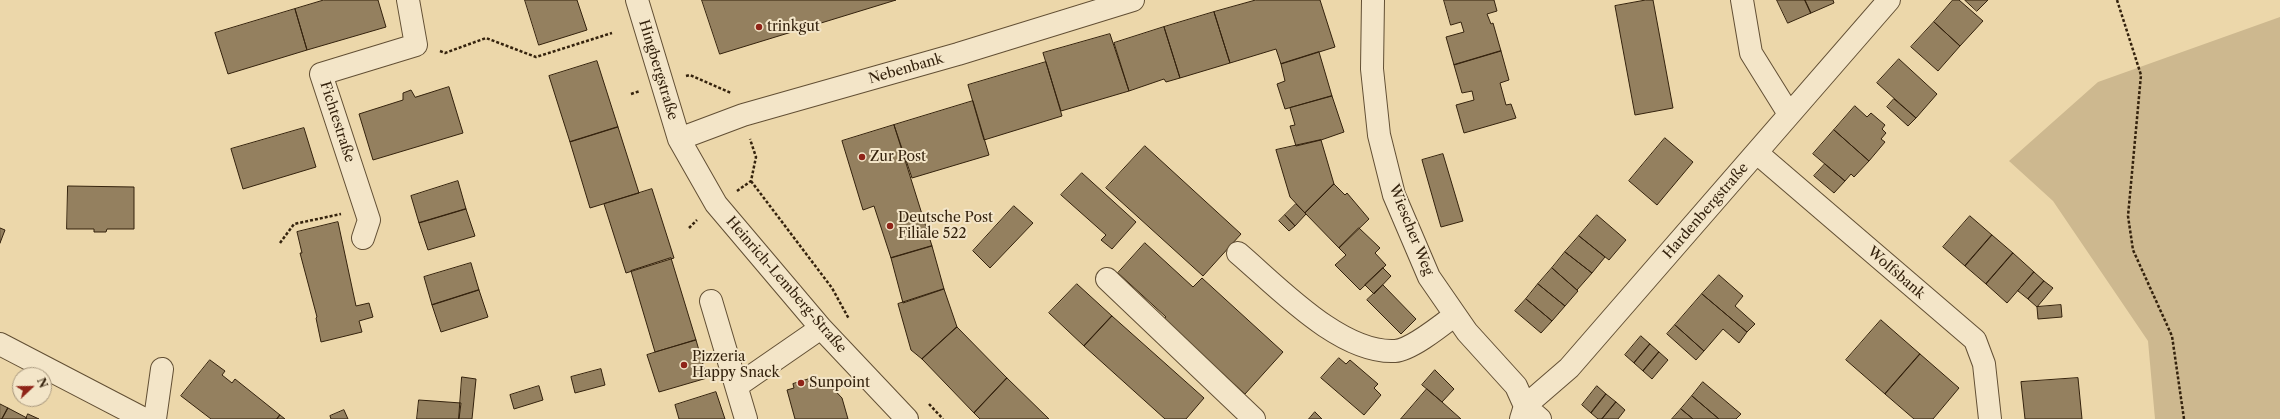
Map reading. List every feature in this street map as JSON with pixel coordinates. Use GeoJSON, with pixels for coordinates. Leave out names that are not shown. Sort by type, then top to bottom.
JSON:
{"type":"FeatureCollection","features":[{"type":"Feature","properties":{"kind":"street"},"geometry":{"type":"LineString","coordinates":[[408,0],[416,44]]}},
{"type":"Feature","properties":{"kind":"street","name":"Hingbergstraße"},"geometry":{"type":"LineString","coordinates":[[637,0],[679,139]]}},
{"type":"Feature","properties":{"kind":"street","name":"Nebenbank"},"geometry":{"type":"LineString","coordinates":[[679,139],[743,115],[958,54],[1133,0]]}},
{"type":"Feature","properties":{"kind":"street","name":"Wiescher Weg"},"geometry":{"type":"LineString","coordinates":[[1373,0],[1372,69],[1378,120],[1394,195],[1429,276],[1467,332],[1516,386],[1529,415]]}},
{"type":"Feature","properties":{"kind":"street"},"geometry":{"type":"LineString","coordinates":[[1742,0],[1751,53],[1789,114]]}},
{"type":"Feature","properties":{"kind":"street","name":"Hardenbergstraße"},"geometry":{"type":"LineString","coordinates":[[1529,415],[1789,114],[1890,0]]}},
{"type":"Feature","properties":{"kind":"street","name":"Fichtestraße"},"geometry":{"type":"LineString","coordinates":[[366,229],[321,74],[416,44]]}},
{"type":"Feature","properties":{"kind":"street","name":"Heinrich-Lemberg-Straße"},"geometry":{"type":"LineString","coordinates":[[679,139],[716,204],[821,328],[907,419]]}},
{"type":"Feature","properties":{"kind":"street","name":"Wolfsbank"},"geometry":{"type":"LineString","coordinates":[[1757,152],[1975,340],[1984,364],[1990,419]]}},
{"type":"Feature","properties":{"kind":"street"},"geometry":{"type":"LineString","coordinates":[[1238,253],[1320,324],[1369,348],[1396,351],[1425,337],[1455,315]]}},
{"type":"Feature","properties":{"kind":"street"},"geometry":{"type":"LineString","coordinates":[[1107,278],[1254,419]]}},
{"type":"Feature","properties":{"kind":"street"},"geometry":{"type":"LineString","coordinates":[[712,301],[746,419]]}},
{"type":"Feature","properties":{"kind":"street"},"geometry":{"type":"LineString","coordinates":[[737,386],[821,328]]}},
{"type":"Feature","properties":{"kind":"street"},"geometry":{"type":"LineString","coordinates":[[0,344],[144,419]]}},
{"type":"Feature","properties":{"kind":"street"},"geometry":{"type":"LineString","coordinates":[[155,419],[162,369]]}},
{"type":"Feature","properties":{"kind":"path"},"geometry":{"type":"LineString","coordinates":[[2117,0],[2141,76],[2128,216],[2132,250],[2172,336],[2184,419]]}},
{"type":"Feature","properties":{"kind":"path"},"geometry":{"type":"LineString","coordinates":[[416,44],[445,53],[486,38],[536,57],[612,33]]}},
{"type":"Feature","properties":{"kind":"path"},"geometry":{"type":"LineString","coordinates":[[751,181],[832,288],[850,320]]}},
{"type":"Feature","properties":{"kind":"path"},"geometry":{"type":"LineString","coordinates":[[280,243],[294,224],[339,213],[366,229]]}},
{"type":"Feature","properties":{"kind":"shaded area"},"geometry":{"type":"Polygon","coordinates":[[[2280,17],[2280,419],[2155,419],[2148,341],[2053,201],[2009,161],[2098,82],[2280,17]]]}},
{"type":"Feature","properties":{"kind":"building"},"geometry":{"type":"Polygon","coordinates":[[[324,0],[378,0],[386,27],[307,50],[295,9],[324,0]]]}},
{"type":"Feature","properties":{"kind":"building"},"geometry":{"type":"Polygon","coordinates":[[[525,0],[577,0],[587,30],[539,45],[525,0]]]}},
{"type":"Feature","properties":{"kind":"building","name":"trinkgut"},"geometry":{"type":"Polygon","coordinates":[[[702,0],[896,0],[720,54],[702,0]]]}},
{"type":"Feature","properties":{"kind":"building"},"geometry":{"type":"Polygon","coordinates":[[[1256,0],[1320,0],[1335,47],[1281,64],[1276,49],[1230,63],[1214,12],[1256,0]]]}},
{"type":"Feature","properties":{"kind":"building"},"geometry":{"type":"Polygon","coordinates":[[[1444,0],[1494,0],[1497,11],[1487,14],[1491,24],[1493,23],[1501,51],[1454,65],[1446,37],[1464,32],[1461,22],[1451,25],[1444,0]]]}},
{"type":"Feature","properties":{"kind":"building"},"geometry":{"type":"Polygon","coordinates":[[[1653,0],[1673,108],[1635,115],[1615,6],[1653,0]]]}},
{"type":"Feature","properties":{"kind":"building"},"geometry":{"type":"Polygon","coordinates":[[[1777,0],[1805,0],[1811,13],[1788,23],[1777,0]]]}},
{"type":"Feature","properties":{"kind":"building"},"geometry":{"type":"Polygon","coordinates":[[[1805,0],[1833,0],[1834,3],[1811,13],[1805,0]]]}},
{"type":"Feature","properties":{"kind":"building"},"geometry":{"type":"Polygon","coordinates":[[[1953,0],[1959,0],[1983,21],[1960,46],[1934,22],[1953,0]]]}},
{"type":"Feature","properties":{"kind":"building"},"geometry":{"type":"Polygon","coordinates":[[[1965,0],[1988,0],[1977,11],[1965,0]]]}},
{"type":"Feature","properties":{"kind":"building"},"geometry":{"type":"Polygon","coordinates":[[[295,9],[307,50],[228,74],[215,33],[295,9]]]}},
{"type":"Feature","properties":{"kind":"building"},"geometry":{"type":"Polygon","coordinates":[[[1214,12],[1230,63],[1180,78],[1164,27],[1214,12]]]}},
{"type":"Feature","properties":{"kind":"building"},"geometry":{"type":"Polygon","coordinates":[[[1934,22],[1960,46],[1938,71],[1911,47],[1934,22]]]}},
{"type":"Feature","properties":{"kind":"building"},"geometry":{"type":"Polygon","coordinates":[[[1164,27],[1180,78],[1166,82],[1164,79],[1129,91],[1114,43],[1164,27]]]}},
{"type":"Feature","properties":{"kind":"building"},"geometry":{"type":"Polygon","coordinates":[[[1110,34],[1129,91],[1061,111],[1043,53],[1110,34]]]}},
{"type":"Feature","properties":{"kind":"building"},"geometry":{"type":"Polygon","coordinates":[[[1501,51],[1509,80],[1500,83],[1506,105],[1511,104],[1516,118],[1464,133],[1456,105],[1474,100],[1472,91],[1462,93],[1454,65],[1501,51]]]}},
{"type":"Feature","properties":{"kind":"building"},"geometry":{"type":"Polygon","coordinates":[[[1319,52],[1332,96],[1285,109],[1277,84],[1285,81],[1281,64],[1319,52]]]}},
{"type":"Feature","properties":{"kind":"building"},"geometry":{"type":"Polygon","coordinates":[[[1899,59],[1937,94],[1916,118],[1877,83],[1899,59]]]}},
{"type":"Feature","properties":{"kind":"building"},"geometry":{"type":"Polygon","coordinates":[[[597,61],[618,127],[570,142],[549,76],[597,61]]]}},
{"type":"Feature","properties":{"kind":"building"},"geometry":{"type":"Polygon","coordinates":[[[1046,62],[1062,116],[984,140],[968,85],[1046,62]]]}},
{"type":"Feature","properties":{"kind":"building"},"geometry":{"type":"Polygon","coordinates":[[[449,87],[463,133],[373,160],[359,114],[403,100],[403,93],[411,90],[415,97],[449,87]]]}},
{"type":"Feature","properties":{"kind":"building"},"geometry":{"type":"Polygon","coordinates":[[[1332,96],[1344,132],[1321,140],[1296,146],[1290,126],[1295,125],[1290,108],[1332,96]]]}},
{"type":"Feature","properties":{"kind":"building"},"geometry":{"type":"Polygon","coordinates":[[[1894,99],[1916,118],[1908,126],[1887,107],[1894,99]]]}},
{"type":"Feature","properties":{"kind":"building"},"geometry":{"type":"Polygon","coordinates":[[[973,101],[989,155],[912,178],[894,125],[973,101]]]}},
{"type":"Feature","properties":{"kind":"building"},"geometry":{"type":"Polygon","coordinates":[[[1855,106],[1867,117],[1871,113],[1885,125],[1882,129],[1886,133],[1881,139],[1885,142],[1869,161],[1834,130],[1855,106]]]}},
{"type":"Feature","properties":{"kind":"building"},"geometry":{"type":"Polygon","coordinates":[[[894,125],[932,246],[891,258],[874,206],[863,210],[842,141],[894,125]]]}},
{"type":"Feature","properties":{"kind":"building"},"geometry":{"type":"Polygon","coordinates":[[[618,127],[639,193],[590,208],[570,142],[618,127]]]}},
{"type":"Feature","properties":{"kind":"building"},"geometry":{"type":"Polygon","coordinates":[[[304,128],[316,167],[243,189],[231,149],[304,128]]]}},
{"type":"Feature","properties":{"kind":"building"},"geometry":{"type":"Polygon","coordinates":[[[1834,130],[1869,161],[1854,177],[1851,174],[1845,181],[1813,154],[1834,130]]]}},
{"type":"Feature","properties":{"kind":"building"},"geometry":{"type":"Polygon","coordinates":[[[1665,138],[1693,162],[1657,205],[1629,181],[1665,138]]]}},
{"type":"Feature","properties":{"kind":"building"},"geometry":{"type":"Polygon","coordinates":[[[1321,140],[1334,184],[1305,213],[1290,197],[1276,150],[1321,140]]]}},
{"type":"Feature","properties":{"kind":"building"},"geometry":{"type":"Polygon","coordinates":[[[1145,146],[1241,234],[1203,276],[1106,188],[1145,146]]]}},
{"type":"Feature","properties":{"kind":"building"},"geometry":{"type":"Polygon","coordinates":[[[1443,154],[1463,221],[1441,227],[1422,160],[1443,154]]]}},
{"type":"Feature","properties":{"kind":"building"},"geometry":{"type":"Polygon","coordinates":[[[1825,164],[1845,181],[1834,193],[1814,176],[1825,164]]]}},
{"type":"Feature","properties":{"kind":"building"},"geometry":{"type":"Polygon","coordinates":[[[1082,173],[1136,222],[1112,249],[1101,240],[1106,235],[1061,195],[1082,173]]]}},
{"type":"Feature","properties":{"kind":"building"},"geometry":{"type":"Polygon","coordinates":[[[458,181],[466,209],[419,223],[411,196],[458,181]]]}},
{"type":"Feature","properties":{"kind":"building"},"geometry":{"type":"Polygon","coordinates":[[[1334,184],[1345,195],[1347,193],[1369,219],[1339,248],[1305,213],[1334,184]]]}},
{"type":"Feature","properties":{"kind":"building"},"geometry":{"type":"Polygon","coordinates":[[[68,186],[134,187],[134,229],[107,229],[106,232],[94,232],[94,229],[67,229],[68,186]]]}},
{"type":"Feature","properties":{"kind":"building"},"geometry":{"type":"Polygon","coordinates":[[[652,189],[674,258],[626,273],[604,204],[652,189]]]}},
{"type":"Feature","properties":{"kind":"building"},"geometry":{"type":"Polygon","coordinates":[[[1296,204],[1306,214],[1295,226],[1285,215],[1296,204]]]}},
{"type":"Feature","properties":{"kind":"building"},"geometry":{"type":"Polygon","coordinates":[[[1014,206],[1033,223],[990,268],[973,251],[1014,206]]]}},
{"type":"Feature","properties":{"kind":"building"},"geometry":{"type":"Polygon","coordinates":[[[466,209],[475,236],[428,250],[419,223],[466,209]]]}},
{"type":"Feature","properties":{"kind":"building"},"geometry":{"type":"Polygon","coordinates":[[[1285,215],[1295,226],[1289,231],[1279,221],[1285,215]]]}},
{"type":"Feature","properties":{"kind":"building"},"geometry":{"type":"Polygon","coordinates":[[[1597,215],[1626,240],[1609,260],[1579,236],[1597,215]]]}},
{"type":"Feature","properties":{"kind":"building"},"geometry":{"type":"Polygon","coordinates":[[[1970,216],[1992,235],[1965,266],[1943,247],[1970,216]]]}},
{"type":"Feature","properties":{"kind":"building"},"geometry":{"type":"Polygon","coordinates":[[[338,222],[356,306],[369,303],[373,317],[359,321],[362,332],[321,342],[317,317],[300,253],[302,253],[297,232],[338,222]]]}},
{"type":"Feature","properties":{"kind":"building"},"geometry":{"type":"Polygon","coordinates":[[[0,228],[5,230],[0,243],[0,228]]]}},
{"type":"Feature","properties":{"kind":"building"},"geometry":{"type":"Polygon","coordinates":[[[1359,228],[1380,248],[1375,253],[1386,265],[1360,290],[1335,265],[1346,255],[1339,248],[1359,228]]]}},
{"type":"Feature","properties":{"kind":"building"},"geometry":{"type":"Polygon","coordinates":[[[1992,235],[2013,253],[1986,284],[1965,266],[1992,235]]]}},
{"type":"Feature","properties":{"kind":"building"},"geometry":{"type":"Polygon","coordinates":[[[1579,236],[1605,257],[1592,273],[1565,252],[1579,236]]]}},
{"type":"Feature","properties":{"kind":"building"},"geometry":{"type":"Polygon","coordinates":[[[1145,243],[1193,287],[1202,278],[1283,352],[1245,394],[1163,319],[1166,317],[1118,273],[1145,243]]]}},
{"type":"Feature","properties":{"kind":"building"},"geometry":{"type":"Polygon","coordinates":[[[932,246],[944,289],[903,303],[891,258],[932,246]]]}},
{"type":"Feature","properties":{"kind":"building"},"geometry":{"type":"Polygon","coordinates":[[[1565,252],[1592,273],[1577,290],[1552,268],[1565,252]]]}},
{"type":"Feature","properties":{"kind":"building"},"geometry":{"type":"Polygon","coordinates":[[[2013,253],[2034,272],[2007,303],[1986,284],[2013,253]]]}},
{"type":"Feature","properties":{"kind":"building"},"geometry":{"type":"Polygon","coordinates":[[[671,258],[696,340],[655,352],[631,271],[671,258]]]}},
{"type":"Feature","properties":{"kind":"building"},"geometry":{"type":"Polygon","coordinates":[[[471,263],[479,290],[432,305],[424,277],[471,263]]]}},
{"type":"Feature","properties":{"kind":"building"},"geometry":{"type":"Polygon","coordinates":[[[1383,268],[1391,276],[1374,294],[1365,285],[1383,268]]]}},
{"type":"Feature","properties":{"kind":"building"},"geometry":{"type":"Polygon","coordinates":[[[1552,268],[1578,291],[1565,306],[1538,284],[1552,268]]]}},
{"type":"Feature","properties":{"kind":"building"},"geometry":{"type":"Polygon","coordinates":[[[2034,272],[2044,281],[2028,299],[2018,291],[2034,272]]]}},
{"type":"Feature","properties":{"kind":"building"},"geometry":{"type":"Polygon","coordinates":[[[1719,275],[1743,296],[1735,306],[1755,324],[1747,332],[1702,294],[1719,275]]]}},
{"type":"Feature","properties":{"kind":"building"},"geometry":{"type":"Polygon","coordinates":[[[2044,281],[2053,288],[2037,307],[2028,299],[2044,281]]]}},
{"type":"Feature","properties":{"kind":"building"},"geometry":{"type":"Polygon","coordinates":[[[1077,284],[1112,316],[1084,346],[1049,313],[1077,284]]]}},
{"type":"Feature","properties":{"kind":"building"},"geometry":{"type":"Polygon","coordinates":[[[1538,284],[1565,306],[1552,321],[1526,299],[1538,284]]]}},
{"type":"Feature","properties":{"kind":"building"},"geometry":{"type":"Polygon","coordinates":[[[1383,285],[1416,319],[1401,334],[1367,300],[1383,285]]]}},
{"type":"Feature","properties":{"kind":"building"},"geometry":{"type":"Polygon","coordinates":[[[944,289],[957,327],[922,359],[911,350],[898,304],[944,289]]]}},
{"type":"Feature","properties":{"kind":"building"},"geometry":{"type":"Polygon","coordinates":[[[479,290],[488,317],[441,332],[432,305],[479,290]]]}},
{"type":"Feature","properties":{"kind":"building"},"geometry":{"type":"Polygon","coordinates":[[[1702,294],[1747,332],[1739,343],[1723,329],[1704,351],[1675,325],[1702,294]]]}},
{"type":"Feature","properties":{"kind":"building"},"geometry":{"type":"Polygon","coordinates":[[[1526,299],[1552,321],[1541,333],[1515,311],[1526,299]]]}},
{"type":"Feature","properties":{"kind":"building"},"geometry":{"type":"Polygon","coordinates":[[[2061,305],[2062,317],[2038,319],[2037,307],[2061,305]]]}},
{"type":"Feature","properties":{"kind":"building"},"geometry":{"type":"Polygon","coordinates":[[[1112,316],[1204,398],[1186,419],[1165,419],[1084,346],[1112,316]]]}},
{"type":"Feature","properties":{"kind":"building"},"geometry":{"type":"Polygon","coordinates":[[[1881,320],[1920,354],[1885,394],[1846,360],[1881,320]]]}},
{"type":"Feature","properties":{"kind":"building"},"geometry":{"type":"Polygon","coordinates":[[[1675,325],[1704,351],[1696,360],[1667,334],[1675,325]]]}},
{"type":"Feature","properties":{"kind":"building"},"geometry":{"type":"Polygon","coordinates":[[[957,327],[1007,378],[974,413],[922,359],[957,327]]]}},
{"type":"Feature","properties":{"kind":"building"},"geometry":{"type":"Polygon","coordinates":[[[1641,336],[1650,344],[1634,363],[1625,355],[1641,336]]]}},
{"type":"Feature","properties":{"kind":"building"},"geometry":{"type":"Polygon","coordinates":[[[696,340],[707,378],[659,392],[647,355],[696,340]]]}},
{"type":"Feature","properties":{"kind":"building"},"geometry":{"type":"Polygon","coordinates":[[[1650,344],[1659,352],[1643,371],[1634,363],[1650,344]]]}},
{"type":"Feature","properties":{"kind":"building"},"geometry":{"type":"Polygon","coordinates":[[[1659,352],[1668,360],[1652,379],[1643,371],[1659,352]]]}},
{"type":"Feature","properties":{"kind":"building"},"geometry":{"type":"Polygon","coordinates":[[[1920,354],[1959,388],[1933,419],[1914,419],[1885,394],[1920,354]]]}},
{"type":"Feature","properties":{"kind":"building"},"geometry":{"type":"Polygon","coordinates":[[[1339,358],[1346,364],[1350,360],[1378,384],[1374,388],[1381,395],[1364,415],[1321,378],[1339,358]]]}},
{"type":"Feature","properties":{"kind":"building"},"geometry":{"type":"Polygon","coordinates":[[[210,360],[225,371],[222,375],[232,383],[235,379],[280,415],[277,419],[211,419],[181,396],[210,360]]]}},
{"type":"Feature","properties":{"kind":"building"},"geometry":{"type":"Polygon","coordinates":[[[601,369],[605,385],[575,393],[571,377],[601,369]]]}},
{"type":"Feature","properties":{"kind":"building"},"geometry":{"type":"Polygon","coordinates":[[[1435,370],[1454,389],[1442,402],[1422,385],[1435,370]]]}},
{"type":"Feature","properties":{"kind":"building"},"geometry":{"type":"Polygon","coordinates":[[[462,377],[476,379],[472,419],[459,419],[462,377]]]}},
{"type":"Feature","properties":{"kind":"building"},"geometry":{"type":"Polygon","coordinates":[[[816,377],[817,381],[824,379],[842,398],[848,419],[795,419],[787,390],[794,388],[793,384],[816,377]]]}},
{"type":"Feature","properties":{"kind":"building"},"geometry":{"type":"Polygon","coordinates":[[[1007,378],[1049,419],[980,419],[974,413],[1007,378]]]}},
{"type":"Feature","properties":{"kind":"building"},"geometry":{"type":"Polygon","coordinates":[[[2078,378],[2082,419],[2025,419],[2021,382],[2078,378]]]}},
{"type":"Feature","properties":{"kind":"building"},"geometry":{"type":"Polygon","coordinates":[[[1703,382],[1741,414],[1736,419],[1719,419],[1692,396],[1703,382]]]}},
{"type":"Feature","properties":{"kind":"building"},"geometry":{"type":"Polygon","coordinates":[[[539,386],[543,400],[514,409],[510,395],[539,386]]]}},
{"type":"Feature","properties":{"kind":"building"},"geometry":{"type":"Polygon","coordinates":[[[1597,386],[1606,394],[1591,413],[1582,405],[1597,386]]]}},
{"type":"Feature","properties":{"kind":"building"},"geometry":{"type":"Polygon","coordinates":[[[1427,389],[1442,402],[1461,419],[1401,419],[1427,389]]]}},
{"type":"Feature","properties":{"kind":"building"},"geometry":{"type":"Polygon","coordinates":[[[716,392],[725,419],[679,419],[675,405],[716,392]]]}},
{"type":"Feature","properties":{"kind":"building"},"geometry":{"type":"Polygon","coordinates":[[[1606,394],[1616,402],[1602,419],[1598,419],[1591,413],[1606,394]]]}},
{"type":"Feature","properties":{"kind":"building"},"geometry":{"type":"Polygon","coordinates":[[[1692,396],[1719,419],[1693,419],[1681,409],[1692,396]]]}},
{"type":"Feature","properties":{"kind":"building"},"geometry":{"type":"Polygon","coordinates":[[[419,400],[461,403],[459,419],[417,419],[419,400]]]}},
{"type":"Feature","properties":{"kind":"building"},"geometry":{"type":"Polygon","coordinates":[[[1616,402],[1625,410],[1618,419],[1602,419],[1616,402]]]}},
{"type":"Feature","properties":{"kind":"building"},"geometry":{"type":"Polygon","coordinates":[[[0,404],[8,408],[2,419],[0,419],[0,404]]]}},
{"type":"Feature","properties":{"kind":"building"},"geometry":{"type":"Polygon","coordinates":[[[8,408],[27,418],[2,419],[8,408]]]}},
{"type":"Feature","properties":{"kind":"building"},"geometry":{"type":"Polygon","coordinates":[[[1681,409],[1693,419],[1672,419],[1681,409]]]}},
{"type":"Feature","properties":{"kind":"building"},"geometry":{"type":"Polygon","coordinates":[[[344,410],[348,419],[331,419],[330,416],[344,410]]]}},
{"type":"Feature","properties":{"kind":"building"},"geometry":{"type":"Polygon","coordinates":[[[1315,412],[1322,419],[1309,419],[1315,412]]]}},
{"type":"Feature","properties":{"kind":"building"},"geometry":{"type":"Polygon","coordinates":[[[28,414],[39,419],[26,419],[28,414]]]}},
{"type":"Feature","properties":{"kind":"building"},"geometry":{"type":"Polygon","coordinates":[[[280,415],[285,419],[277,419],[280,415]]]}},
{"type":"Feature","properties":{"kind":"place","name":"trinkgut"},"geometry":{"type":"Point","coordinates":[759,27]}},
{"type":"Feature","properties":{"kind":"place","name":"Zur Post"},"geometry":{"type":"Point","coordinates":[862,157]}},
{"type":"Feature","properties":{"kind":"place","name":"Deutsche Post Filiale 522"},"geometry":{"type":"Point","coordinates":[890,226]}},
{"type":"Feature","properties":{"kind":"place","name":"Pizzeria Happy Snack"},"geometry":{"type":"Point","coordinates":[684,365]}},
{"type":"Feature","properties":{"kind":"place","name":"Sunpoint"},"geometry":{"type":"Point","coordinates":[801,383]}}]}
